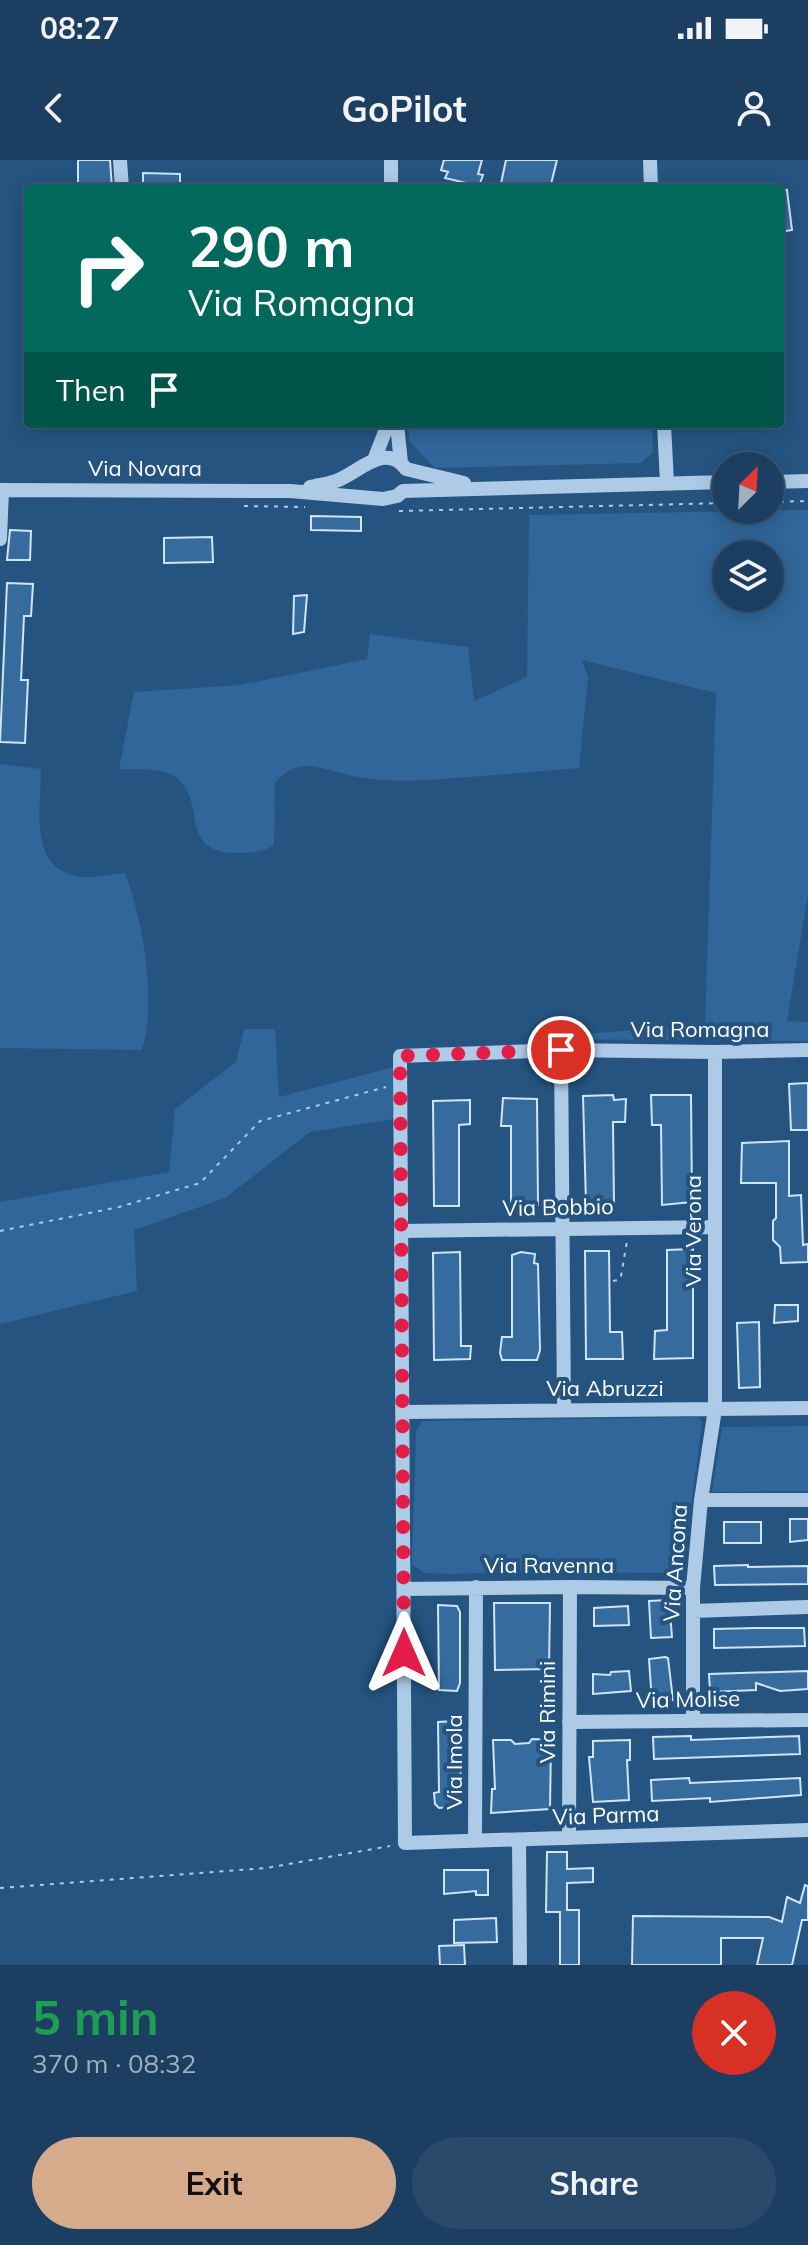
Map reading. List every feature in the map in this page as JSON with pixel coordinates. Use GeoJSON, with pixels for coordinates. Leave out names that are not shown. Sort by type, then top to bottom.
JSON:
{"type":"FeatureCollection","features":[{"type":"Feature","properties":{"kind":"street"},"geometry":{"type":"LineString","coordinates":[[120,160],[122,184]]}},
{"type":"Feature","properties":{"kind":"street"},"geometry":{"type":"LineString","coordinates":[[391,160],[391,184]]}},
{"type":"Feature","properties":{"kind":"street"},"geometry":{"type":"LineString","coordinates":[[650,160],[651,184]]}},
{"type":"Feature","properties":{"kind":"street"},"geometry":{"type":"LineString","coordinates":[[376,497],[365,479],[386,428]]}},
{"type":"Feature","properties":{"kind":"street"},"geometry":{"type":"LineString","coordinates":[[398,428],[407,480],[403,491]]}},
{"type":"Feature","properties":{"kind":"street"},"geometry":{"type":"LineString","coordinates":[[664,428],[667,483]]}},
{"type":"Feature","properties":{"kind":"street","name":"Via Novara"},"geometry":{"type":"LineString","coordinates":[[290,491],[336,482],[388,457],[404,466],[481,487]]}},
{"type":"Feature","properties":{"kind":"street"},"geometry":{"type":"LineString","coordinates":[[784,482],[808,481]]}},
{"type":"Feature","properties":{"kind":"street","name":"Via Novara"},"geometry":{"type":"LineString","coordinates":[[1,490],[290,491],[390,499],[403,491],[712,482]]}},
{"type":"Feature","properties":{"kind":"street"},"geometry":{"type":"LineString","coordinates":[[0,539],[1,490]]}},
{"type":"Feature","properties":{"kind":"street"},"geometry":{"type":"LineString","coordinates":[[561,1050],[564,1409]]}},
{"type":"Feature","properties":{"kind":"street","name":"Via Romagna"},"geometry":{"type":"LineString","coordinates":[[401,1086],[400,1056],[561,1050],[808,1050]]}},
{"type":"Feature","properties":{"kind":"street","name":"Via Verona"},"geometry":{"type":"LineString","coordinates":[[715,1052],[715,1409]]}},
{"type":"Feature","properties":{"kind":"street"},"geometry":{"type":"LineString","coordinates":[[401,1086],[405,1843]]}},
{"type":"Feature","properties":{"kind":"street","name":"Via Bobbio"},"geometry":{"type":"LineString","coordinates":[[402,1231],[715,1227]]}},
{"type":"Feature","properties":{"kind":"street","name":"Via Abruzzi"},"geometry":{"type":"LineString","coordinates":[[402,1412],[808,1408]]}},
{"type":"Feature","properties":{"kind":"street","name":"Via Ancona"},"geometry":{"type":"LineString","coordinates":[[693,1721],[693,1588],[701,1500],[715,1409]]}},
{"type":"Feature","properties":{"kind":"street"},"geometry":{"type":"LineString","coordinates":[[701,1500],[808,1500]]}},
{"type":"Feature","properties":{"kind":"street","name":"Via Imola"},"geometry":{"type":"LineString","coordinates":[[475,1841],[476,1587]]}},
{"type":"Feature","properties":{"kind":"street","name":"Via Rimini"},"geometry":{"type":"LineString","coordinates":[[569,1838],[570,1587]]}},
{"type":"Feature","properties":{"kind":"street","name":"Via Ravenna"},"geometry":{"type":"LineString","coordinates":[[404,1589],[693,1588]]}},
{"type":"Feature","properties":{"kind":"street"},"geometry":{"type":"LineString","coordinates":[[693,1611],[808,1607]]}},
{"type":"Feature","properties":{"kind":"street","name":"Via Molise"},"geometry":{"type":"LineString","coordinates":[[569,1722],[808,1720]]}},
{"type":"Feature","properties":{"kind":"street","name":"Via Parma"},"geometry":{"type":"LineString","coordinates":[[405,1843],[808,1830]]}},
{"type":"Feature","properties":{"kind":"street"},"geometry":{"type":"LineString","coordinates":[[519,1840],[520,1965]]}},
{"type":"Feature","properties":{"kind":"path"},"geometry":{"type":"LineString","coordinates":[[784,502],[808,501]]}},
{"type":"Feature","properties":{"kind":"path"},"geometry":{"type":"LineString","coordinates":[[0,1231],[119,1207],[200,1183],[260,1121],[384,1087],[401,1086]]}},
{"type":"Feature","properties":{"kind":"path"},"geometry":{"type":"LineString","coordinates":[[613,1281],[619,1280],[625,1261],[627,1239],[621,1239],[621,1228]]}},
{"type":"Feature","properties":{"kind":"path"},"geometry":{"type":"LineString","coordinates":[[0,1888],[266,1868],[405,1843]]}},
{"type":"Feature","properties":{"kind":"shaded area"},"geometry":{"type":"Polygon","coordinates":[[[409,428],[652,428],[653,452],[641,463],[435,468],[409,441],[409,428]]]}},
{"type":"Feature","properties":{"kind":"shaded area"},"geometry":{"type":"Polygon","coordinates":[[[784,510],[808,510],[808,895],[787,1021],[808,1022],[808,1041],[526,1039],[705,1024],[716,693],[582,660],[588,677],[579,768],[405,781],[357,777],[314,766],[298,767],[275,783],[274,845],[252,852],[219,851],[206,844],[196,824],[185,786],[174,776],[155,770],[119,769],[134,692],[240,685],[367,659],[370,634],[468,647],[474,701],[527,677],[529,515],[712,512],[712,524],[784,524],[784,510]]]}},
{"type":"Feature","properties":{"kind":"shaded area"},"geometry":{"type":"Polygon","coordinates":[[[0,764],[41,769],[39,819],[45,851],[52,863],[64,872],[82,877],[125,873],[146,961],[148,1009],[142,1050],[0,1048],[0,764]]]}},
{"type":"Feature","properties":{"kind":"shaded area"},"geometry":{"type":"Polygon","coordinates":[[[244,1029],[275,1029],[279,1097],[394,1067],[394,1119],[310,1132],[225,1198],[134,1230],[137,1291],[0,1324],[0,1202],[169,1172],[175,1109],[236,1062],[244,1029]]]}},
{"type":"Feature","properties":{"kind":"shaded area"},"geometry":{"type":"Polygon","coordinates":[[[698,1417],[702,1422],[684,1562],[672,1573],[450,1574],[424,1573],[412,1564],[416,1431],[422,1421],[698,1417]]]}},
{"type":"Feature","properties":{"kind":"shaded area"},"geometry":{"type":"Polygon","coordinates":[[[808,1426],[808,1491],[712,1492],[722,1427],[808,1426]]]}},
{"type":"Feature","properties":{"kind":"building"},"geometry":{"type":"Polygon","coordinates":[[[78,160],[110,160],[112,184],[78,184],[78,160]]]}},
{"type":"Feature","properties":{"kind":"building"},"geometry":{"type":"Polygon","coordinates":[[[444,160],[482,160],[478,174],[483,175],[480,184],[470,184],[445,178],[448,172],[441,170],[444,160]]]}},
{"type":"Feature","properties":{"kind":"building"},"geometry":{"type":"Polygon","coordinates":[[[506,160],[557,160],[551,184],[501,184],[506,160]]]}},
{"type":"Feature","properties":{"kind":"building"},"geometry":{"type":"Polygon","coordinates":[[[143,173],[180,174],[180,184],[143,184],[143,173]]]}},
{"type":"Feature","properties":{"kind":"building"},"geometry":{"type":"Polygon","coordinates":[[[784,190],[787,190],[792,230],[784,231],[784,190]]]}},
{"type":"Feature","properties":{"kind":"building"},"geometry":{"type":"Polygon","coordinates":[[[311,516],[361,517],[361,531],[311,530],[311,516]]]}},
{"type":"Feature","properties":{"kind":"building"},"geometry":{"type":"Polygon","coordinates":[[[10,530],[31,531],[30,560],[7,560],[10,530]]]}},
{"type":"Feature","properties":{"kind":"building"},"geometry":{"type":"Polygon","coordinates":[[[212,537],[213,562],[164,563],[164,538],[212,537]]]}},
{"type":"Feature","properties":{"kind":"building"},"geometry":{"type":"Polygon","coordinates":[[[7,583],[33,584],[31,616],[24,616],[21,680],[28,680],[25,743],[0,742],[7,583]]]}},
{"type":"Feature","properties":{"kind":"building"},"geometry":{"type":"Polygon","coordinates":[[[307,595],[304,632],[293,634],[294,596],[307,595]]]}},
{"type":"Feature","properties":{"kind":"building"},"geometry":{"type":"Polygon","coordinates":[[[808,1083],[808,1130],[791,1130],[789,1084],[808,1083]]]}},
{"type":"Feature","properties":{"kind":"building"},"geometry":{"type":"Polygon","coordinates":[[[613,1095],[614,1100],[626,1099],[625,1122],[613,1122],[614,1203],[586,1204],[583,1096],[613,1095]]]}},
{"type":"Feature","properties":{"kind":"building"},"geometry":{"type":"Polygon","coordinates":[[[651,1095],[691,1095],[692,1202],[662,1205],[661,1125],[652,1125],[651,1095]]]}},
{"type":"Feature","properties":{"kind":"building"},"geometry":{"type":"Polygon","coordinates":[[[503,1098],[537,1099],[538,1205],[511,1205],[511,1126],[501,1126],[503,1098]]]}},
{"type":"Feature","properties":{"kind":"building"},"geometry":{"type":"Polygon","coordinates":[[[470,1100],[470,1124],[459,1125],[459,1206],[434,1206],[433,1101],[470,1100]]]}},
{"type":"Feature","properties":{"kind":"building"},"geometry":{"type":"Polygon","coordinates":[[[789,1141],[789,1196],[801,1195],[803,1245],[808,1244],[808,1262],[781,1263],[780,1247],[773,1240],[776,1183],[741,1183],[742,1143],[789,1141]]]}},
{"type":"Feature","properties":{"kind":"building"},"geometry":{"type":"Polygon","coordinates":[[[693,1249],[693,1358],[654,1359],[655,1331],[667,1330],[667,1250],[693,1249]]]}},
{"type":"Feature","properties":{"kind":"building"},"geometry":{"type":"Polygon","coordinates":[[[585,1251],[609,1251],[610,1332],[622,1332],[623,1359],[586,1359],[585,1251]]]}},
{"type":"Feature","properties":{"kind":"building"},"geometry":{"type":"Polygon","coordinates":[[[460,1252],[461,1346],[471,1346],[470,1359],[434,1360],[433,1253],[460,1252]]]}},
{"type":"Feature","properties":{"kind":"building"},"geometry":{"type":"Polygon","coordinates":[[[521,1252],[535,1254],[534,1263],[538,1264],[540,1350],[537,1360],[502,1360],[502,1337],[512,1337],[512,1255],[521,1252]]]}},
{"type":"Feature","properties":{"kind":"building"},"geometry":{"type":"Polygon","coordinates":[[[775,1305],[798,1305],[798,1321],[774,1323],[775,1305]]]}},
{"type":"Feature","properties":{"kind":"building"},"geometry":{"type":"Polygon","coordinates":[[[759,1322],[760,1387],[739,1388],[737,1323],[759,1322]]]}},
{"type":"Feature","properties":{"kind":"building"},"geometry":{"type":"Polygon","coordinates":[[[790,1519],[808,1519],[808,1540],[790,1542],[790,1519]]]}},
{"type":"Feature","properties":{"kind":"building"},"geometry":{"type":"Polygon","coordinates":[[[724,1522],[761,1522],[761,1543],[724,1543],[724,1522]]]}},
{"type":"Feature","properties":{"kind":"building"},"geometry":{"type":"Polygon","coordinates":[[[714,1566],[808,1566],[808,1584],[715,1585],[714,1566]]]}},
{"type":"Feature","properties":{"kind":"building"},"geometry":{"type":"Polygon","coordinates":[[[669,1600],[672,1637],[651,1638],[649,1601],[669,1600]]]}},
{"type":"Feature","properties":{"kind":"building"},"geometry":{"type":"Polygon","coordinates":[[[494,1603],[550,1603],[549,1669],[495,1670],[494,1603]]]}},
{"type":"Feature","properties":{"kind":"building"},"geometry":{"type":"Polygon","coordinates":[[[438,1605],[457,1606],[460,1612],[460,1683],[457,1691],[439,1690],[438,1605]]]}},
{"type":"Feature","properties":{"kind":"building"},"geometry":{"type":"Polygon","coordinates":[[[628,1606],[629,1625],[594,1626],[594,1608],[628,1606]]]}},
{"type":"Feature","properties":{"kind":"building"},"geometry":{"type":"Polygon","coordinates":[[[804,1628],[805,1646],[714,1648],[714,1629],[804,1628]]]}},
{"type":"Feature","properties":{"kind":"building"},"geometry":{"type":"Polygon","coordinates":[[[668,1658],[673,1700],[652,1702],[649,1659],[668,1658]]]}},
{"type":"Feature","properties":{"kind":"building"},"geometry":{"type":"Polygon","coordinates":[[[629,1671],[631,1691],[593,1694],[593,1674],[610,1675],[611,1672],[629,1671]]]}},
{"type":"Feature","properties":{"kind":"building"},"geometry":{"type":"Polygon","coordinates":[[[808,1671],[808,1689],[780,1691],[756,1683],[756,1690],[710,1692],[709,1674],[808,1671]]]}},
{"type":"Feature","properties":{"kind":"building"},"geometry":{"type":"Polygon","coordinates":[[[456,1721],[460,1727],[461,1800],[458,1806],[439,1808],[435,1804],[434,1793],[439,1792],[438,1722],[456,1721]]]}},
{"type":"Feature","properties":{"kind":"building"},"geometry":{"type":"Polygon","coordinates":[[[691,1736],[691,1740],[799,1736],[800,1754],[654,1759],[653,1737],[691,1736]]]}},
{"type":"Feature","properties":{"kind":"building"},"geometry":{"type":"Polygon","coordinates":[[[532,1739],[551,1740],[550,1809],[491,1813],[492,1789],[495,1789],[493,1740],[511,1740],[515,1744],[529,1743],[532,1739]]]}},
{"type":"Feature","properties":{"kind":"building"},"geometry":{"type":"Polygon","coordinates":[[[630,1740],[630,1760],[627,1760],[629,1800],[593,1802],[589,1757],[593,1757],[593,1741],[630,1740]]]}},
{"type":"Feature","properties":{"kind":"building"},"geometry":{"type":"Polygon","coordinates":[[[689,1778],[690,1783],[800,1778],[801,1795],[710,1802],[710,1798],[652,1801],[651,1780],[689,1778]]]}},
{"type":"Feature","properties":{"kind":"building"},"geometry":{"type":"Polygon","coordinates":[[[547,1852],[567,1852],[567,1869],[593,1868],[593,1882],[567,1883],[567,1910],[579,1910],[579,1965],[560,1965],[560,1912],[546,1912],[547,1852]]]}},
{"type":"Feature","properties":{"kind":"building"},"geometry":{"type":"Polygon","coordinates":[[[444,1870],[488,1870],[488,1895],[476,1895],[476,1891],[444,1894],[444,1870]]]}},
{"type":"Feature","properties":{"kind":"building"},"geometry":{"type":"Polygon","coordinates":[[[805,1885],[808,1886],[808,1920],[802,1920],[792,1965],[757,1965],[763,1938],[721,1938],[721,1965],[632,1965],[633,1916],[769,1917],[782,1922],[787,1897],[800,1903],[805,1885]]]}},
{"type":"Feature","properties":{"kind":"building"},"geometry":{"type":"Polygon","coordinates":[[[496,1918],[497,1942],[454,1943],[454,1920],[496,1918]]]}},
{"type":"Feature","properties":{"kind":"building"},"geometry":{"type":"Polygon","coordinates":[[[464,1945],[465,1965],[440,1965],[439,1946],[464,1945]]]}},
{"type":"Feature","properties":{"kind":"route"},"geometry":{"type":"LineString","coordinates":[[404,1653],[400,1056],[561,1050]]}}]}
